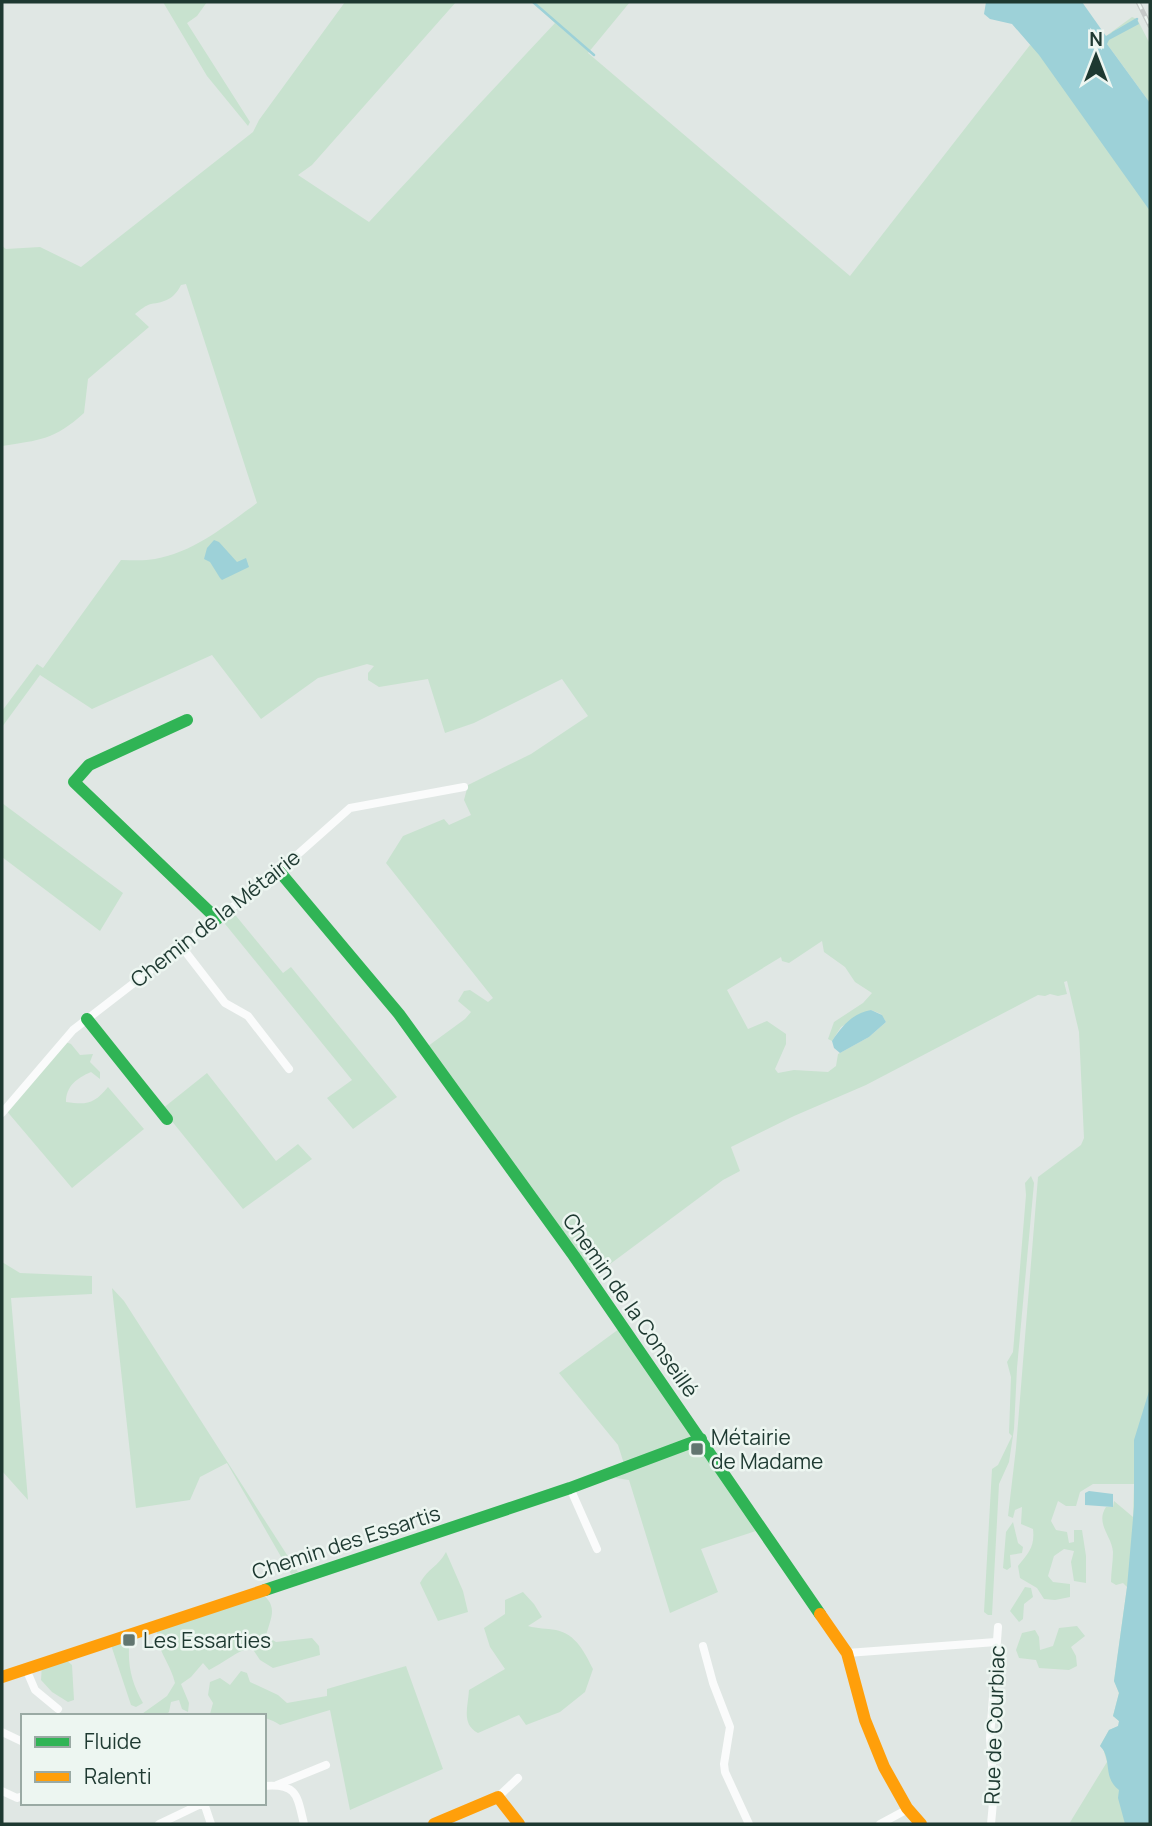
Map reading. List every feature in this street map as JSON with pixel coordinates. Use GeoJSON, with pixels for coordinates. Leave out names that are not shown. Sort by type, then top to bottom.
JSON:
{"type":"FeatureCollection","features":[{"type":"Feature","properties":{"kind":"street"},"geometry":{"type":"LineString","coordinates":[[187,720],[89,765],[74,782],[217,919]]}},
{"type":"Feature","properties":{"kind":"street","name":"Chemin de la Métairie"},"geometry":{"type":"LineString","coordinates":[[2,1113],[73,1030],[279,870],[350,808],[464,787]]}},
{"type":"Feature","properties":{"kind":"street","name":"Chemin de la Conseillé"},"geometry":{"type":"LineString","coordinates":[[279,870],[399,1014],[574,1256],[847,1653]]}},
{"type":"Feature","properties":{"kind":"street"},"geometry":{"type":"LineString","coordinates":[[181,946],[225,1003],[248,1016],[289,1069]]}},
{"type":"Feature","properties":{"kind":"street"},"geometry":{"type":"LineString","coordinates":[[87,1019],[167,1119]]}},
{"type":"Feature","properties":{"kind":"street","name":"Chemin des Essartis"},"geometry":{"type":"LineString","coordinates":[[2,1677],[570,1488],[701,1439]]}},
{"type":"Feature","properties":{"kind":"street"},"geometry":{"type":"LineString","coordinates":[[570,1488],[597,1549]]}},
{"type":"Feature","properties":{"kind":"street","name":"Rue de Courbiac"},"geometry":{"type":"LineString","coordinates":[[991,1824],[994,1792],[990,1738],[998,1627]]}},
{"type":"Feature","properties":{"kind":"street"},"geometry":{"type":"LineString","coordinates":[[921,1824],[906,1810],[877,1750],[860,1707],[847,1653],[996,1642]]}},
{"type":"Feature","properties":{"kind":"street"},"geometry":{"type":"LineString","coordinates":[[703,1646],[713,1683],[730,1727],[725,1772],[750,1824]]}},
{"type":"Feature","properties":{"kind":"street"},"geometry":{"type":"LineString","coordinates":[[26,1669],[36,1690],[58,1709]]}},
{"type":"Feature","properties":{"kind":"street"},"geometry":{"type":"LineString","coordinates":[[2,1732],[21,1741]]}},
{"type":"Feature","properties":{"kind":"street"},"geometry":{"type":"LineString","coordinates":[[266,1786],[277,1785],[326,1765]]}},
{"type":"Feature","properties":{"kind":"street"},"geometry":{"type":"LineString","coordinates":[[434,1824],[498,1797],[518,1778]]}},
{"type":"Feature","properties":{"kind":"street"},"geometry":{"type":"LineString","coordinates":[[277,1785],[296,1793],[304,1824]]}},
{"type":"Feature","properties":{"kind":"street"},"geometry":{"type":"LineString","coordinates":[[2,1791],[17,1798],[21,1797]]}},
{"type":"Feature","properties":{"kind":"street"},"geometry":{"type":"LineString","coordinates":[[498,1797],[519,1824]]}},
{"type":"Feature","properties":{"kind":"street"},"geometry":{"type":"LineString","coordinates":[[159,1824],[199,1805]]}},
{"type":"Feature","properties":{"kind":"street"},"geometry":{"type":"LineString","coordinates":[[204,1805],[211,1824]]}},
{"type":"Feature","properties":{"kind":"street"},"geometry":{"type":"LineString","coordinates":[[880,1824],[906,1810]]}},
{"type":"Feature","properties":{"kind":"green space"},"geometry":{"type":"Polygon","coordinates":[[[163,2],[207,2],[197,16],[187,23],[250,122],[248,126],[207,76],[163,2]]]}},
{"type":"Feature","properties":{"kind":"green space"},"geometry":{"type":"Polygon","coordinates":[[[345,2],[456,2],[312,165],[298,175],[369,222],[555,23],[532,2],[630,2],[588,53],[850,276],[1030,45],[1075,64],[1150,168],[1150,1824],[1069,1824],[1107,1762],[1100,1746],[1109,1730],[1119,1726],[1119,1721],[1113,1716],[1119,1693],[1114,1681],[1127,1587],[1123,1583],[1116,1585],[1111,1582],[1113,1552],[1102,1519],[1106,1507],[1113,1507],[1114,1501],[1133,1517],[1134,1484],[1093,1484],[1080,1492],[1076,1506],[1066,1506],[1058,1501],[1051,1521],[1056,1530],[1067,1532],[1069,1543],[1074,1542],[1074,1530],[1082,1530],[1086,1556],[1086,1583],[1074,1581],[1071,1562],[1074,1551],[1064,1549],[1054,1556],[1048,1576],[1053,1582],[1070,1584],[1070,1597],[1044,1599],[1037,1588],[1020,1578],[1018,1566],[1030,1549],[1033,1529],[1021,1524],[1022,1507],[1015,1510],[1013,1518],[1008,1516],[1038,1177],[1081,1145],[1084,1138],[1079,1032],[1067,981],[1064,982],[1067,994],[1038,995],[866,1085],[731,1147],[740,1171],[723,1180],[594,1276],[424,1049],[471,1012],[458,1001],[464,991],[470,990],[488,1002],[493,998],[386,863],[403,836],[444,819],[449,825],[471,815],[464,800],[468,785],[531,754],[588,716],[562,679],[474,723],[445,733],[428,679],[379,687],[368,680],[368,673],[374,666],[367,664],[318,678],[261,719],[212,655],[92,709],[40,675],[2,727],[2,711],[37,664],[43,668],[121,560],[155,559],[183,551],[209,537],[257,503],[186,284],[181,285],[169,299],[147,305],[135,314],[149,327],[88,379],[84,413],[55,434],[2,446],[2,246],[6,249],[40,247],[81,267],[253,132],[345,2]],[[822,941],[789,963],[782,961],[781,957],[727,990],[748,1029],[767,1021],[786,1034],[786,1044],[775,1069],[778,1073],[794,1070],[828,1072],[836,1066],[838,1054],[869,1037],[886,1022],[881,1014],[871,1010],[841,1027],[832,1041],[828,1039],[834,1022],[863,1003],[872,993],[855,982],[845,967],[824,952],[822,941]]]}},
{"type":"Feature","properties":{"kind":"green space"},"geometry":{"type":"Polygon","coordinates":[[[1132,17],[1137,19],[1150,44],[1150,103],[1107,44],[1106,36],[1132,17]]]}},
{"type":"Feature","properties":{"kind":"green space"},"geometry":{"type":"Polygon","coordinates":[[[2,803],[123,893],[100,931],[2,857],[2,803]]]}},
{"type":"Feature","properties":{"kind":"green space"},"geometry":{"type":"Polygon","coordinates":[[[232,911],[283,973],[291,967],[397,1097],[353,1129],[327,1098],[352,1080],[221,919],[232,911]]]}},
{"type":"Feature","properties":{"kind":"green space"},"geometry":{"type":"Polygon","coordinates":[[[63,1041],[71,1044],[80,1055],[93,1054],[90,1062],[100,1072],[100,1079],[91,1072],[77,1080],[68,1091],[66,1102],[90,1102],[108,1087],[144,1129],[72,1188],[5,1109],[63,1041]]]}},
{"type":"Feature","properties":{"kind":"green space"},"geometry":{"type":"Polygon","coordinates":[[[207,1073],[276,1161],[298,1144],[312,1159],[243,1209],[162,1109],[207,1073]]]}},
{"type":"Feature","properties":{"kind":"green space"},"geometry":{"type":"Polygon","coordinates":[[[1031,1176],[1034,1183],[1014,1429],[1009,1462],[999,1484],[992,1615],[988,1615],[984,1612],[992,1469],[998,1465],[1012,1436],[1009,1433],[1011,1377],[1007,1362],[1013,1352],[1025,1183],[1031,1176]]]}},
{"type":"Feature","properties":{"kind":"green space"},"geometry":{"type":"Polygon","coordinates":[[[2,1262],[20,1273],[92,1276],[92,1294],[11,1298],[28,1500],[2,1471],[2,1262]]]}},
{"type":"Feature","properties":{"kind":"green space"},"geometry":{"type":"Polygon","coordinates":[[[112,1288],[124,1301],[298,1572],[291,1574],[227,1463],[200,1477],[190,1500],[136,1508],[112,1288]]]}},
{"type":"Feature","properties":{"kind":"green space"},"geometry":{"type":"Polygon","coordinates":[[[623,1326],[762,1529],[701,1549],[718,1592],[670,1613],[629,1480],[616,1478],[613,1472],[625,1467],[618,1445],[559,1373],[623,1326]]]}},
{"type":"Feature","properties":{"kind":"green space"},"geometry":{"type":"Polygon","coordinates":[[[1013,1522],[1018,1543],[1023,1547],[1022,1553],[1010,1555],[1011,1567],[1007,1570],[1003,1568],[1006,1532],[1013,1522]]]}},
{"type":"Feature","properties":{"kind":"green space"},"geometry":{"type":"Polygon","coordinates":[[[446,1552],[463,1591],[468,1612],[438,1621],[420,1583],[446,1552]]]}},
{"type":"Feature","properties":{"kind":"green space"},"geometry":{"type":"Polygon","coordinates":[[[1025,1587],[1031,1588],[1033,1597],[1024,1604],[1023,1619],[1019,1622],[1010,1611],[1025,1587]]]}},
{"type":"Feature","properties":{"kind":"green space"},"geometry":{"type":"Polygon","coordinates":[[[523,1592],[542,1617],[528,1626],[563,1632],[579,1645],[593,1669],[585,1692],[560,1712],[526,1725],[519,1715],[478,1733],[467,1720],[469,1690],[505,1669],[490,1647],[484,1628],[505,1614],[505,1600],[523,1592]]]}},
{"type":"Feature","properties":{"kind":"green space"},"geometry":{"type":"Polygon","coordinates":[[[262,1594],[272,1609],[266,1636],[276,1642],[312,1638],[319,1646],[320,1655],[273,1668],[260,1660],[252,1648],[209,1670],[203,1663],[181,1684],[189,1703],[188,1712],[182,1709],[179,1700],[171,1702],[166,1714],[142,1714],[167,1696],[175,1683],[158,1643],[157,1629],[262,1594]]]}},
{"type":"Feature","properties":{"kind":"green space"},"geometry":{"type":"Polygon","coordinates":[[[1077,1626],[1085,1636],[1071,1647],[1077,1666],[1069,1670],[1039,1668],[1036,1660],[1019,1658],[1016,1650],[1022,1633],[1035,1630],[1039,1637],[1040,1650],[1053,1646],[1059,1628],[1077,1626]]]}},
{"type":"Feature","properties":{"kind":"green space"},"geometry":{"type":"Polygon","coordinates":[[[118,1643],[129,1648],[132,1677],[143,1703],[136,1707],[131,1705],[111,1645],[118,1643]]]}},
{"type":"Feature","properties":{"kind":"green space"},"geometry":{"type":"Polygon","coordinates":[[[65,1659],[72,1665],[74,1700],[68,1702],[52,1692],[41,1680],[42,1664],[65,1659]]]}},
{"type":"Feature","properties":{"kind":"green space"},"geometry":{"type":"Polygon","coordinates":[[[406,1666],[443,1769],[350,1810],[330,1710],[280,1725],[266,1719],[266,1714],[210,1714],[213,1703],[208,1695],[210,1682],[220,1678],[230,1685],[241,1671],[247,1673],[250,1682],[278,1695],[287,1703],[327,1696],[327,1689],[406,1666]]]}},
{"type":"Feature","properties":{"kind":"water"},"geometry":{"type":"Polygon","coordinates":[[[986,2],[1082,2],[1106,36],[1137,19],[1139,24],[1109,40],[1107,44],[1150,103],[1150,211],[1039,55],[1012,24],[990,19],[984,14],[986,2]]]}},
{"type":"Feature","properties":{"kind":"water"},"geometry":{"type":"Polygon","coordinates":[[[214,540],[237,562],[246,558],[249,567],[222,580],[210,562],[204,559],[207,548],[214,540]]]}},
{"type":"Feature","properties":{"kind":"water"},"geometry":{"type":"Polygon","coordinates":[[[871,1010],[882,1015],[886,1022],[869,1037],[840,1053],[834,1048],[832,1041],[844,1025],[853,1017],[871,1010]]]}},
{"type":"Feature","properties":{"kind":"water"},"geometry":{"type":"Polygon","coordinates":[[[1150,1388],[1150,1824],[1125,1824],[1118,1798],[1119,1790],[1111,1779],[1104,1751],[1100,1746],[1109,1730],[1118,1726],[1119,1721],[1113,1716],[1119,1693],[1114,1681],[1127,1587],[1134,1507],[1134,1440],[1150,1388]]]}},
{"type":"Feature","properties":{"kind":"water"},"geometry":{"type":"Polygon","coordinates":[[[1089,1491],[1113,1494],[1113,1507],[1085,1505],[1085,1493],[1089,1491]]]}},
{"type":"Feature","properties":{"kind":"waterway"},"geometry":{"type":"LineString","coordinates":[[533,2],[594,55]]}},
{"type":"Feature","properties":{"kind":"waterway"},"geometry":{"type":"LineString","coordinates":[[1113,33],[1137,19]]}},
{"type":"Feature","properties":{"kind":"railway"},"geometry":{"type":"LineString","coordinates":[[1138,2],[1150,26]]}},
{"type":"Feature","properties":{"kind":"traffic: fast"},"geometry":{"type":"LineString","coordinates":[[187,720],[89,765],[74,782],[217,919]]}},
{"type":"Feature","properties":{"kind":"traffic: fast"},"geometry":{"type":"LineString","coordinates":[[279,871],[399,1014],[574,1256],[820,1614]]}},
{"type":"Feature","properties":{"kind":"traffic: fast"},"geometry":{"type":"LineString","coordinates":[[87,1019],[167,1119]]}},
{"type":"Feature","properties":{"kind":"traffic: fast"},"geometry":{"type":"LineString","coordinates":[[265,1590],[570,1488],[701,1439]]}},
{"type":"Feature","properties":{"kind":"traffic: slow"},"geometry":{"type":"LineString","coordinates":[[2,1677],[265,1590]]}},
{"type":"Feature","properties":{"kind":"traffic: slow"},"geometry":{"type":"LineString","coordinates":[[820,1614],[847,1653],[865,1720],[884,1767],[907,1808],[921,1824]]}},
{"type":"Feature","properties":{"kind":"traffic: slow"},"geometry":{"type":"LineString","coordinates":[[434,1824],[498,1797],[519,1824]]}},
{"type":"Feature","properties":{"kind":"place","name":"Métairie de Madame"},"geometry":{"type":"Point","coordinates":[697,1449]}},
{"type":"Feature","properties":{"kind":"place","name":"Les Essarties"},"geometry":{"type":"Point","coordinates":[129,1640]}}]}
